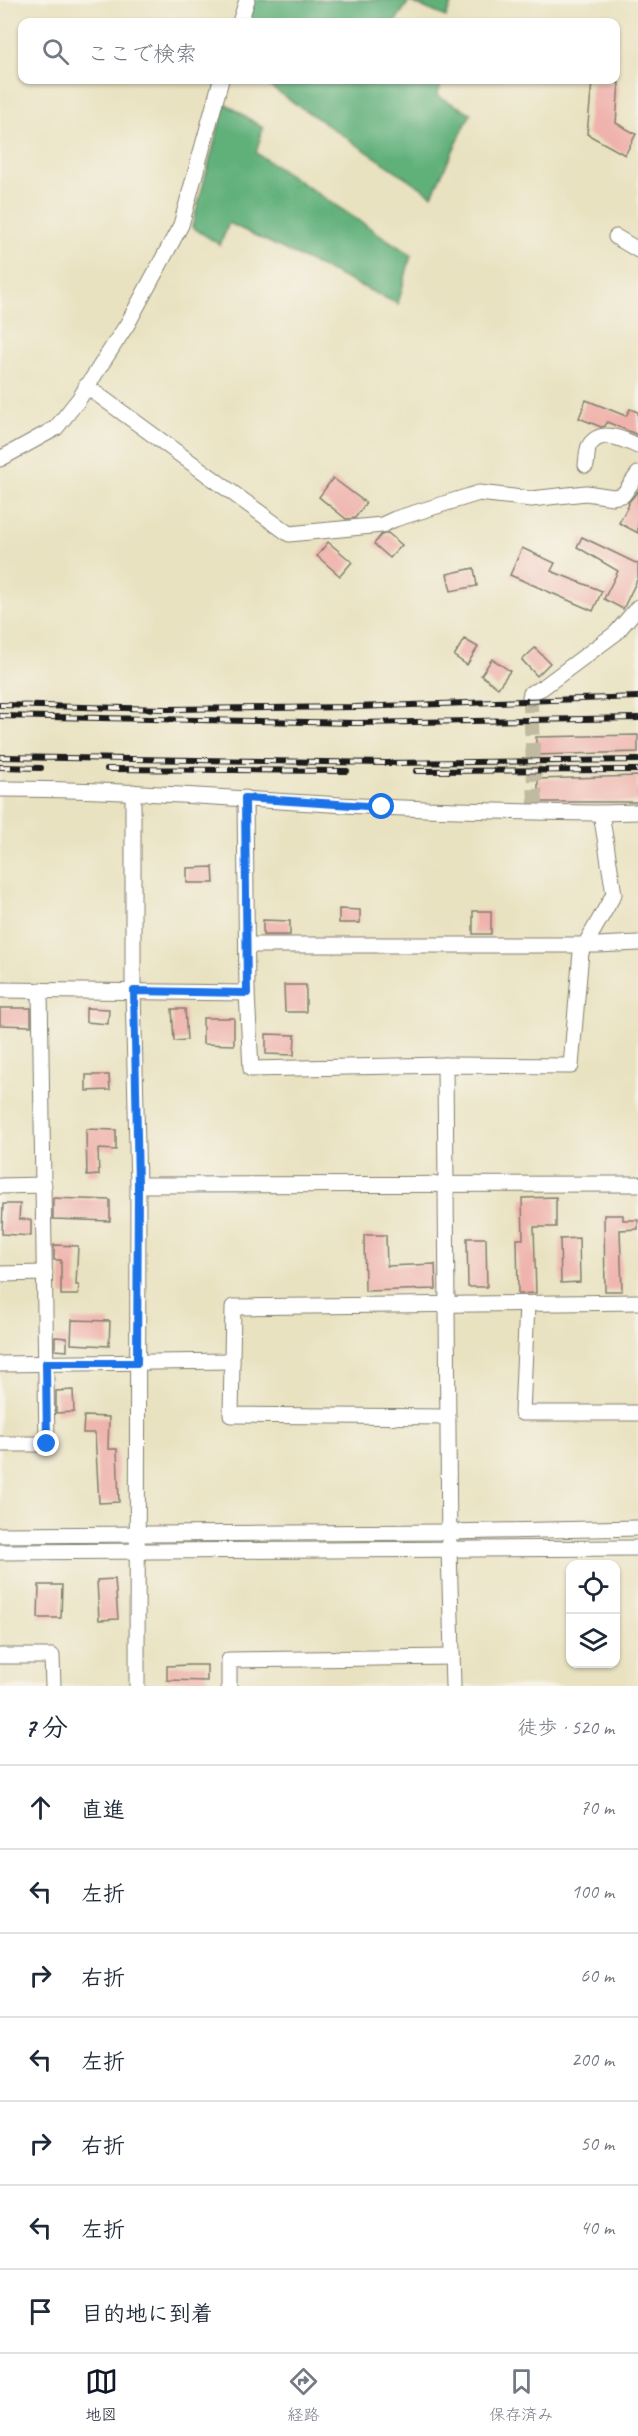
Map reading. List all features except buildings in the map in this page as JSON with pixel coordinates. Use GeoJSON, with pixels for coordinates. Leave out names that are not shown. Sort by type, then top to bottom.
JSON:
{"type":"FeatureCollection","features":[{"type":"Feature","properties":{"kind":"street"},"geometry":{"type":"LineString","coordinates":[[241,18],[247,0]]}},
{"type":"Feature","properties":{"kind":"street"},"geometry":{"type":"LineString","coordinates":[[0,459],[56,428],[128,323],[181,225],[220,84]]}},
{"type":"Feature","properties":{"kind":"street"},"geometry":{"type":"LineString","coordinates":[[616,237],[638,250]]}},
{"type":"Feature","properties":{"kind":"street"},"geometry":{"type":"LineString","coordinates":[[86,386],[289,534],[382,525],[479,494],[531,499],[586,493],[613,497],[623,495],[638,474]]}},
{"type":"Feature","properties":{"kind":"street"},"geometry":{"type":"LineString","coordinates":[[586,465],[589,446],[598,438],[612,435],[638,446]]}},
{"type":"Feature","properties":{"kind":"street"},"geometry":{"type":"LineString","coordinates":[[531,698],[531,693],[542,688],[615,633],[638,607]]}},
{"type":"Feature","properties":{"kind":"street"},"geometry":{"type":"LineString","coordinates":[[0,789],[133,792],[382,807],[638,812]]}},
{"type":"Feature","properties":{"kind":"street"},"geometry":{"type":"LineString","coordinates":[[133,792],[138,1185],[137,1686]]}},
{"type":"Feature","properties":{"kind":"street"},"geometry":{"type":"LineString","coordinates":[[245,798],[247,993],[251,1069],[446,1065],[571,1066],[582,952],[614,894],[601,813]]}},
{"type":"Feature","properties":{"kind":"street"},"geometry":{"type":"LineString","coordinates":[[248,945],[638,943]]}},
{"type":"Feature","properties":{"kind":"street"},"geometry":{"type":"LineString","coordinates":[[0,990],[247,993]]}},
{"type":"Feature","properties":{"kind":"street"},"geometry":{"type":"LineString","coordinates":[[0,1444],[47,1444],[40,990]]}},
{"type":"Feature","properties":{"kind":"street"},"geometry":{"type":"LineString","coordinates":[[446,1065],[449,1550],[453,1686]]}},
{"type":"Feature","properties":{"kind":"street"},"geometry":{"type":"LineString","coordinates":[[138,1185],[638,1184]]}},
{"type":"Feature","properties":{"kind":"street"},"geometry":{"type":"LineString","coordinates":[[0,1186],[44,1185]]}},
{"type":"Feature","properties":{"kind":"street"},"geometry":{"type":"LineString","coordinates":[[0,1274],[45,1273]]}},
{"type":"Feature","properties":{"kind":"street"},"geometry":{"type":"LineString","coordinates":[[448,1417],[231,1415],[233,1307],[638,1302]]}},
{"type":"Feature","properties":{"kind":"street"},"geometry":{"type":"LineString","coordinates":[[527,1305],[522,1413],[638,1413]]}},
{"type":"Feature","properties":{"kind":"street"},"geometry":{"type":"LineString","coordinates":[[0,1364],[232,1361]]}},
{"type":"Feature","properties":{"kind":"street"},"geometry":{"type":"LineString","coordinates":[[0,1535],[449,1532],[638,1528]]}},
{"type":"Feature","properties":{"kind":"street"},"geometry":{"type":"LineString","coordinates":[[0,1552],[638,1548]]}},
{"type":"Feature","properties":{"kind":"street"},"geometry":{"type":"LineString","coordinates":[[0,1656],[52,1656],[53,1686]]}},
{"type":"Feature","properties":{"kind":"street"},"geometry":{"type":"LineString","coordinates":[[229,1686],[228,1660],[452,1657]]}},
{"type":"Feature","properties":{"kind":"green space"},"geometry":{"type":"Polygon","coordinates":[[[246,0],[453,0],[446,17],[409,1],[398,18],[244,18],[246,0]]]}},
{"type":"Feature","properties":{"kind":"green space"},"geometry":{"type":"Polygon","coordinates":[[[266,84],[442,84],[437,96],[471,113],[432,195],[266,84]]]}},
{"type":"Feature","properties":{"kind":"green space"},"geometry":{"type":"Polygon","coordinates":[[[225,103],[263,128],[256,153],[411,255],[398,304],[229,223],[220,245],[192,227],[225,103]]]}},
{"type":"Feature","properties":{"kind":"tunnel"},"geometry":{"type":"LineString","coordinates":[[530,697],[536,812]]}},
{"type":"Feature","properties":{"kind":"railway"},"geometry":{"type":"LineString","coordinates":[[0,705],[166,709],[355,707],[638,697]]}},
{"type":"Feature","properties":{"kind":"railway"},"geometry":{"type":"LineString","coordinates":[[0,716],[356,723],[638,718]]}},
{"type":"Feature","properties":{"kind":"railway"},"geometry":{"type":"LineString","coordinates":[[0,757],[386,763],[638,760]]}},
{"type":"Feature","properties":{"kind":"railway"},"geometry":{"type":"LineString","coordinates":[[0,767],[41,768]]}},
{"type":"Feature","properties":{"kind":"railway"},"geometry":{"type":"LineString","coordinates":[[107,769],[347,771]]}},
{"type":"Feature","properties":{"kind":"railway"},"geometry":{"type":"LineString","coordinates":[[416,771],[638,770]]}},
{"type":"Feature","properties":{"kind":"route"},"geometry":{"type":"LineString","coordinates":[[47,1444],[46,1363],[137,1363],[138,1185],[134,991],[247,993],[245,798],[382,807]]}}]}
